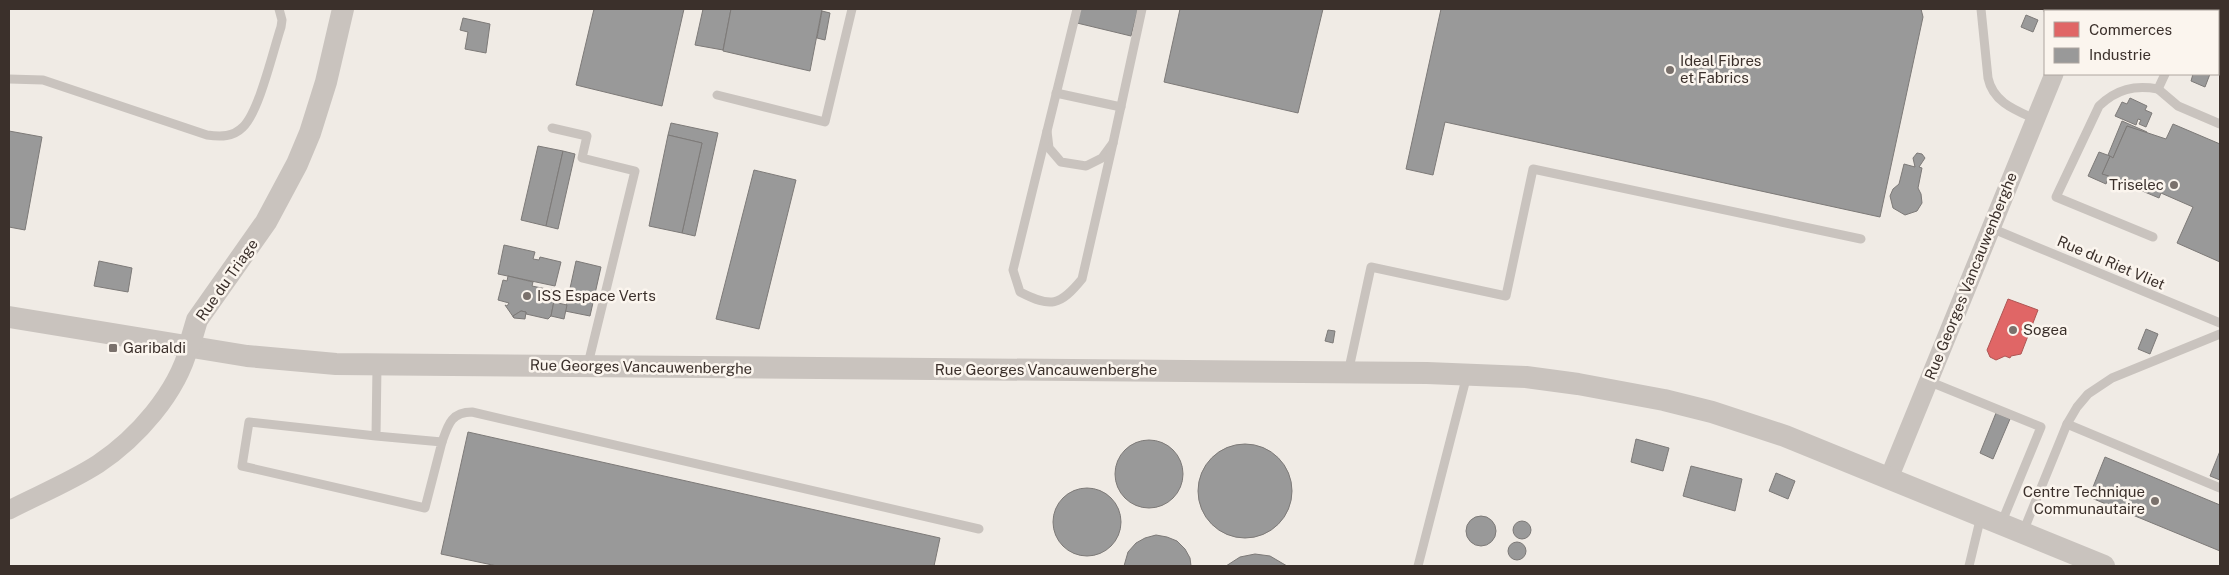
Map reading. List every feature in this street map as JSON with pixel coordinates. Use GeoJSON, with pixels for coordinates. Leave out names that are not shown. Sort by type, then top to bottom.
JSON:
{"type":"FeatureCollection","features":[{"type":"Feature","properties":{"kind":"street","name":"Rue du Triage"},"geometry":{"type":"LineString","coordinates":[[9,510],[79,475],[120,447],[140,427],[164,398],[180,372],[197,320],[266,222],[297,164],[310,132],[326,82],[343,9]]}},
{"type":"Feature","properties":{"kind":"street","name":"Rue Georges Vancauwenberghe"},"geometry":{"type":"LineString","coordinates":[[1889,478],[2054,75]]}},
{"type":"Feature","properties":{"kind":"street","name":"Rue Georges Vancauwenberghe"},"geometry":{"type":"LineString","coordinates":[[9,317],[278,360],[377,365],[1467,374],[1526,377],[1578,384],[1679,403],[1753,425],[1889,478],[2104,566]]}},
{"type":"Feature","properties":{"kind":"lane"},"geometry":{"type":"LineString","coordinates":[[9,78],[44,80],[208,134],[226,137],[242,129],[253,114],[281,27],[281,13],[279,9]]}},
{"type":"Feature","properties":{"kind":"lane"},"geometry":{"type":"LineString","coordinates":[[717,95],[825,122],[852,9]]}},
{"type":"Feature","properties":{"kind":"lane"},"geometry":{"type":"LineString","coordinates":[[1077,9],[1013,270],[1020,292],[1039,302],[1056,302],[1069,294],[1082,279],[1142,9]]}},
{"type":"Feature","properties":{"kind":"lane"},"geometry":{"type":"LineString","coordinates":[[1981,9],[1988,78],[1992,88],[2004,104],[2035,119]]}},
{"type":"Feature","properties":{"kind":"lane"},"geometry":{"type":"LineString","coordinates":[[2158,89],[2165,75]]}},
{"type":"Feature","properties":{"kind":"lane"},"geometry":{"type":"LineString","coordinates":[[2153,237],[2056,197],[2099,106],[2127,88],[2136,86],[2158,89],[2178,106],[2220,124]]}},
{"type":"Feature","properties":{"kind":"lane"},"geometry":{"type":"LineString","coordinates":[[1056,93],[1121,107]]}},
{"type":"Feature","properties":{"kind":"lane"},"geometry":{"type":"LineString","coordinates":[[552,128],[587,136],[582,158],[635,171],[587,367]]}},
{"type":"Feature","properties":{"kind":"lane"},"geometry":{"type":"LineString","coordinates":[[1047,131],[1048,148],[1062,162],[1086,166],[1102,158],[1113,143]]}},
{"type":"Feature","properties":{"kind":"lane"},"geometry":{"type":"LineString","coordinates":[[1348,373],[1371,267],[1506,296],[1533,169],[1861,239]]}},
{"type":"Feature","properties":{"kind":"lane","name":"Rue du Riet Vliet"},"geometry":{"type":"LineString","coordinates":[[1990,228],[2220,323]]}},
{"type":"Feature","properties":{"kind":"lane"},"geometry":{"type":"LineString","coordinates":[[2023,533],[2067,424],[2083,400],[2105,382],[2220,334]]}},
{"type":"Feature","properties":{"kind":"lane"},"geometry":{"type":"LineString","coordinates":[[376,436],[377,365]]}},
{"type":"Feature","properties":{"kind":"lane"},"geometry":{"type":"LineString","coordinates":[[1418,566],[1467,374]]}},
{"type":"Feature","properties":{"kind":"lane"},"geometry":{"type":"LineString","coordinates":[[1928,381],[2041,427],[1991,520],[1969,566]]}},
{"type":"Feature","properties":{"kind":"lane"},"geometry":{"type":"LineString","coordinates":[[442,442],[248,422],[242,466],[425,508],[442,442],[452,417],[472,412],[979,529]]}},
{"type":"Feature","properties":{"kind":"lane"},"geometry":{"type":"LineString","coordinates":[[2067,424],[2220,488]]}},
{"type":"Feature","properties":{"kind":"building: Commerces","name":"Sogea"},"geometry":{"type":"Polygon","coordinates":[[[2008,299],[2038,310],[2021,354],[2011,356],[2010,358],[2005,356],[1996,360],[1990,357],[1987,350],[2008,299]]]}},
{"type":"Feature","properties":{"kind":"building: Industrie"},"geometry":{"type":"Polygon","coordinates":[[[594,9],[684,9],[662,106],[576,85],[594,9]]]}},
{"type":"Feature","properties":{"kind":"building: Industrie"},"geometry":{"type":"Polygon","coordinates":[[[703,9],[731,9],[723,50],[695,45],[703,9]]]}},
{"type":"Feature","properties":{"kind":"building: Industrie"},"geometry":{"type":"Polygon","coordinates":[[[731,9],[822,9],[810,71],[723,51],[731,9]]]}},
{"type":"Feature","properties":{"kind":"building: Industrie"},"geometry":{"type":"Polygon","coordinates":[[[1081,9],[1138,9],[1131,36],[1077,23],[1081,9]]]}},
{"type":"Feature","properties":{"kind":"building: Industrie"},"geometry":{"type":"Polygon","coordinates":[[[1180,9],[1323,9],[1298,113],[1164,82],[1180,9]]]}},
{"type":"Feature","properties":{"kind":"building: Industrie","name":"Ideal Fibres et Fabrics"},"geometry":{"type":"Polygon","coordinates":[[[1441,9],[1921,9],[1923,17],[1880,217],[1445,122],[1433,175],[1406,169],[1441,9]]]}},
{"type":"Feature","properties":{"kind":"building: Industrie"},"geometry":{"type":"Polygon","coordinates":[[[822,11],[830,13],[825,40],[817,38],[822,11]]]}},
{"type":"Feature","properties":{"kind":"building: Industrie"},"geometry":{"type":"Polygon","coordinates":[[[2026,15],[2038,20],[2033,32],[2021,27],[2026,15]]]}},
{"type":"Feature","properties":{"kind":"building: Industrie"},"geometry":{"type":"Polygon","coordinates":[[[463,18],[490,24],[486,53],[465,49],[468,32],[460,30],[463,18]]]}},
{"type":"Feature","properties":{"kind":"building: Industrie"},"geometry":{"type":"Polygon","coordinates":[[[2193,75],[2210,75],[2205,87],[2191,81],[2193,75]]]}},
{"type":"Feature","properties":{"kind":"building: Industrie"},"geometry":{"type":"Polygon","coordinates":[[[2130,98],[2147,106],[2145,110],[2152,113],[2146,127],[2139,124],[2141,120],[2138,119],[2136,125],[2115,116],[2122,102],[2127,104],[2130,98]]]}},
{"type":"Feature","properties":{"kind":"building: Industrie"},"geometry":{"type":"Polygon","coordinates":[[[2122,121],[2147,132],[2146,134],[2127,126],[2113,158],[2108,155],[2122,121]]]}},
{"type":"Feature","properties":{"kind":"building: Industrie"},"geometry":{"type":"Polygon","coordinates":[[[671,123],[718,133],[695,236],[682,233],[702,143],[668,135],[671,123]]]}},
{"type":"Feature","properties":{"kind":"building: Industrie","name":"Triselec"},"geometry":{"type":"Polygon","coordinates":[[[2173,124],[2220,144],[2220,262],[2177,243],[2193,207],[2161,193],[2159,198],[2102,174],[2110,156],[2113,158],[2127,126],[2166,139],[2173,124]]]}},
{"type":"Feature","properties":{"kind":"building: Industrie"},"geometry":{"type":"Polygon","coordinates":[[[9,131],[42,137],[25,230],[9,227],[9,131]]]}},
{"type":"Feature","properties":{"kind":"building: Industrie"},"geometry":{"type":"Polygon","coordinates":[[[668,135],[702,143],[682,233],[649,226],[668,135]]]}},
{"type":"Feature","properties":{"kind":"building: Industrie"},"geometry":{"type":"Polygon","coordinates":[[[538,146],[563,151],[546,226],[521,220],[538,146]]]}},
{"type":"Feature","properties":{"kind":"building: Industrie"},"geometry":{"type":"Polygon","coordinates":[[[563,151],[575,154],[558,229],[546,226],[563,151]]]}},
{"type":"Feature","properties":{"kind":"building: Industrie"},"geometry":{"type":"Polygon","coordinates":[[[2099,152],[2110,156],[2102,174],[2109,176],[2106,184],[2088,176],[2099,152]]]}},
{"type":"Feature","properties":{"kind":"building: Industrie"},"geometry":{"type":"Polygon","coordinates":[[[1917,153],[1922,154],[1925,158],[1919,167],[1922,168],[1918,188],[1922,203],[1917,211],[1905,215],[1893,208],[1890,196],[1893,189],[1899,184],[1904,164],[1915,167],[1913,158],[1917,153]]]}},
{"type":"Feature","properties":{"kind":"building: Industrie"},"geometry":{"type":"Polygon","coordinates":[[[754,170],[796,180],[759,329],[716,319],[754,170]]]}},
{"type":"Feature","properties":{"kind":"building: Industrie"},"geometry":{"type":"Polygon","coordinates":[[[504,245],[535,252],[533,259],[539,260],[540,257],[561,262],[555,286],[498,274],[504,245]]]}},
{"type":"Feature","properties":{"kind":"building: Industrie"},"geometry":{"type":"Polygon","coordinates":[[[99,261],[132,268],[128,292],[94,286],[99,261]]]}},
{"type":"Feature","properties":{"kind":"building: Industrie"},"geometry":{"type":"Polygon","coordinates":[[[576,261],[601,267],[590,316],[565,311],[576,261]]]}},
{"type":"Feature","properties":{"kind":"building: Industrie","name":"ISS Espace Verts"},"geometry":{"type":"Polygon","coordinates":[[[508,276],[533,282],[532,286],[556,291],[551,316],[548,319],[521,311],[513,316],[514,318],[505,305],[507,306],[509,303],[498,300],[503,280],[507,281],[508,276]]]}},
{"type":"Feature","properties":{"kind":"building: Industrie"},"geometry":{"type":"Polygon","coordinates":[[[556,291],[561,293],[558,303],[567,305],[564,319],[551,316],[556,291]]]}},
{"type":"Feature","properties":{"kind":"building: Industrie"},"geometry":{"type":"Polygon","coordinates":[[[521,311],[526,312],[525,319],[514,318],[513,316],[521,311]]]}},
{"type":"Feature","properties":{"kind":"building: Industrie"},"geometry":{"type":"Polygon","coordinates":[[[2146,329],[2158,334],[2150,354],[2138,349],[2146,329]]]}},
{"type":"Feature","properties":{"kind":"building: Industrie"},"geometry":{"type":"Polygon","coordinates":[[[1328,330],[1335,331],[1333,343],[1325,341],[1328,330]]]}},
{"type":"Feature","properties":{"kind":"building: Industrie"},"geometry":{"type":"Polygon","coordinates":[[[1996,413],[2010,419],[1993,459],[1980,453],[1996,413]]]}},
{"type":"Feature","properties":{"kind":"building: Industrie"},"geometry":{"type":"Polygon","coordinates":[[[468,432],[940,538],[934,566],[497,566],[441,554],[468,432]]]}},
{"type":"Feature","properties":{"kind":"building: Industrie"},"geometry":{"type":"Polygon","coordinates":[[[1636,439],[1669,448],[1663,471],[1631,462],[1636,439]]]}},
{"type":"Feature","properties":{"kind":"building: Industrie"},"geometry":{"type":"Polygon","coordinates":[[[1149,440],[1162,443],[1173,450],[1180,461],[1183,474],[1180,487],[1173,498],[1162,505],[1149,508],[1136,505],[1125,498],[1118,487],[1115,474],[1118,461],[1125,450],[1136,443],[1149,440]]]}},
{"type":"Feature","properties":{"kind":"building: Industrie"},"geometry":{"type":"Polygon","coordinates":[[[1245,444],[1263,447],[1278,458],[1289,473],[1292,491],[1289,509],[1278,524],[1263,535],[1245,538],[1227,535],[1212,524],[1201,509],[1198,491],[1201,473],[1212,458],[1227,447],[1245,444]]]}},
{"type":"Feature","properties":{"kind":"building: Industrie"},"geometry":{"type":"Polygon","coordinates":[[[2220,451],[2220,480],[2210,476],[2220,451]]]}},
{"type":"Feature","properties":{"kind":"building: Industrie","name":"Centre Technique Communautaire"},"geometry":{"type":"Polygon","coordinates":[[[2105,457],[2220,505],[2220,551],[2089,497],[2105,457]]]}},
{"type":"Feature","properties":{"kind":"building: Industrie"},"geometry":{"type":"Polygon","coordinates":[[[1691,466],[1742,479],[1735,511],[1683,496],[1691,466]]]}},
{"type":"Feature","properties":{"kind":"building: Industrie"},"geometry":{"type":"Polygon","coordinates":[[[1776,473],[1795,481],[1788,499],[1769,491],[1776,473]]]}},
{"type":"Feature","properties":{"kind":"building: Industrie"},"geometry":{"type":"Polygon","coordinates":[[[1087,488],[1100,491],[1111,498],[1118,509],[1121,522],[1118,535],[1111,546],[1100,553],[1087,556],[1074,553],[1063,546],[1056,535],[1053,522],[1056,509],[1063,498],[1074,491],[1087,488]]]}},
{"type":"Feature","properties":{"kind":"building: Industrie"},"geometry":{"type":"Polygon","coordinates":[[[1481,516],[1492,520],[1496,531],[1492,542],[1481,546],[1470,542],[1466,531],[1470,520],[1481,516]]]}},
{"type":"Feature","properties":{"kind":"building: Industrie"},"geometry":{"type":"Polygon","coordinates":[[[1522,521],[1528,524],[1531,530],[1528,536],[1522,539],[1516,536],[1513,530],[1516,524],[1522,521]]]}},
{"type":"Feature","properties":{"kind":"building: Industrie"},"geometry":{"type":"Polygon","coordinates":[[[1156,535],[1177,541],[1185,549],[1190,558],[1191,566],[1124,566],[1128,552],[1136,543],[1156,535]]]}},
{"type":"Feature","properties":{"kind":"building: Industrie"},"geometry":{"type":"Polygon","coordinates":[[[1517,542],[1523,545],[1526,551],[1523,557],[1517,560],[1511,557],[1508,551],[1511,545],[1517,542]]]}},
{"type":"Feature","properties":{"kind":"building: Industrie"},"geometry":{"type":"Polygon","coordinates":[[[1255,554],[1270,556],[1287,566],[1226,566],[1240,557],[1255,554]]]}},
{"type":"Feature","properties":{"kind":"place","name":"Ideal Fibres et Fabrics"},"geometry":{"type":"Point","coordinates":[1670,70]}},
{"type":"Feature","properties":{"kind":"place","name":"Triselec"},"geometry":{"type":"Point","coordinates":[2174,185]}},
{"type":"Feature","properties":{"kind":"place","name":"ISS Espace Verts"},"geometry":{"type":"Point","coordinates":[527,296]}},
{"type":"Feature","properties":{"kind":"place","name":"Sogea"},"geometry":{"type":"Point","coordinates":[2013,330]}},
{"type":"Feature","properties":{"kind":"place","name":"Garibaldi"},"geometry":{"type":"Point","coordinates":[113,348]}},
{"type":"Feature","properties":{"kind":"place","name":"Centre Technique Communautaire"},"geometry":{"type":"Point","coordinates":[2155,501]}}]}
